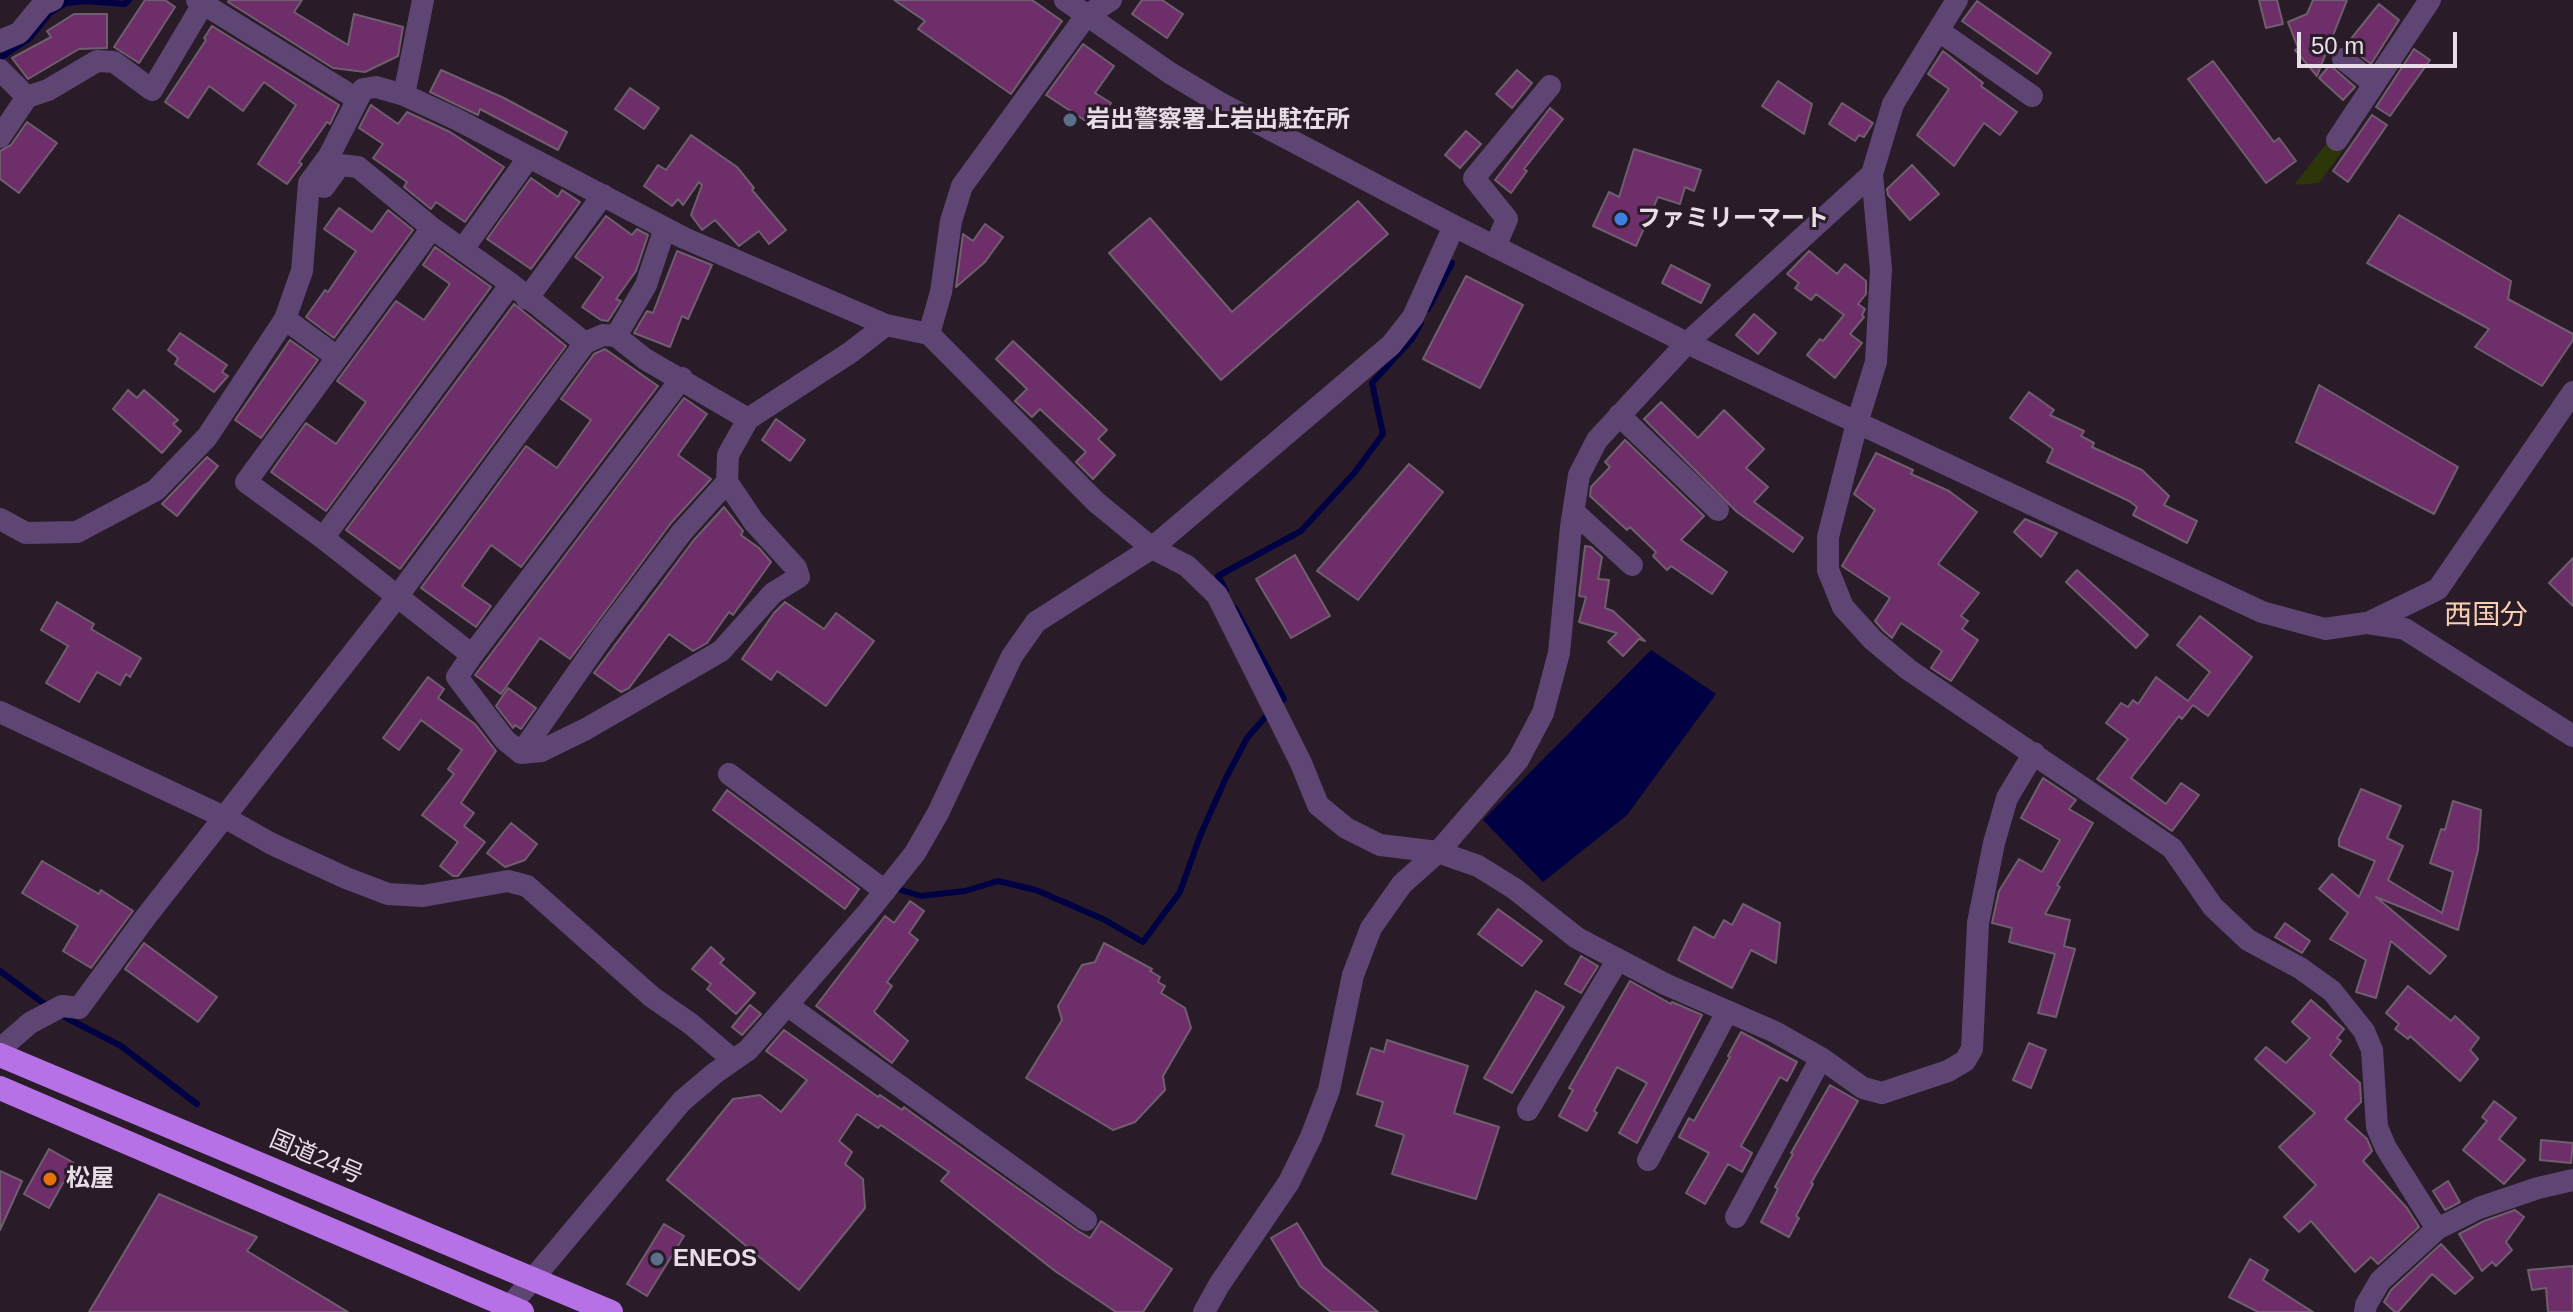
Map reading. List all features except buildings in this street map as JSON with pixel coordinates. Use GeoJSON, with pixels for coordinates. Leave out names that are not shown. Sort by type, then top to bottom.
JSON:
{"type":"FeatureCollection","features":[{"type":"Feature","properties":{"kind":"highway","name":"国道24号"},"geometry":{"type":"LineString","coordinates":[[0,1055],[611,1312]]}},
{"type":"Feature","properties":{"kind":"highway"},"geometry":{"type":"LineString","coordinates":[[0,1088],[512,1310]]}},
{"type":"Feature","properties":{"kind":"street"},"geometry":{"type":"LineString","coordinates":[[404,95],[423,0]]}},
{"type":"Feature","properties":{"kind":"street"},"geometry":{"type":"LineString","coordinates":[[1065,0],[1170,73],[1220,103],[1454,226],[1687,343],[2262,612],[2325,629],[2366,623],[2438,589],[2573,392]]}},
{"type":"Feature","properties":{"kind":"street"},"geometry":{"type":"LineString","coordinates":[[929,334],[941,292],[951,221],[962,186],[1086,16],[1111,0]]}},
{"type":"Feature","properties":{"kind":"street"},"geometry":{"type":"LineString","coordinates":[[1957,0],[1893,104],[1872,174],[1881,269],[1876,362],[1828,537],[1828,570],[1843,607],[1873,640],[1909,670],[2172,848],[2213,907],[2248,940],[2300,968],[2332,991],[2364,1031],[2372,1050],[2377,1127],[2386,1148],[2437,1229]]}},
{"type":"Feature","properties":{"kind":"street"},"geometry":{"type":"LineString","coordinates":[[2337,140],[2430,0]]}},
{"type":"Feature","properties":{"kind":"street"},"geometry":{"type":"LineString","coordinates":[[0,41],[19,33],[45,1]]}},
{"type":"Feature","properties":{"kind":"street"},"geometry":{"type":"LineString","coordinates":[[0,137],[27,97],[48,90],[97,61],[114,62],[152,90],[200,2],[357,99]]}},
{"type":"Feature","properties":{"kind":"street"},"geometry":{"type":"LineString","coordinates":[[1939,31],[2032,96]]}},
{"type":"Feature","properties":{"kind":"street"},"geometry":{"type":"LineString","coordinates":[[2343,59],[2374,84]]}},
{"type":"Feature","properties":{"kind":"street"},"geometry":{"type":"LineString","coordinates":[[0,70],[27,97]]}},
{"type":"Feature","properties":{"kind":"street"},"geometry":{"type":"LineString","coordinates":[[1495,247],[1507,219],[1474,178],[1550,86]]}},
{"type":"Feature","properties":{"kind":"street"},"geometry":{"type":"LineString","coordinates":[[0,519],[26,533],[77,532],[156,490],[207,437],[285,319],[302,271],[309,183],[329,156],[363,89],[376,87],[404,95],[665,228],[886,325],[929,334],[1096,502],[1152,548],[1187,566],[1217,595],[1301,763],[1318,805],[1346,828],[1380,845],[1438,852],[1478,866],[1515,889],[1577,938],[1617,961],[1775,1032],[1821,1058],[1863,1088],[1882,1093],[1948,1071],[1965,1061],[1972,1049],[1978,923],[1994,843],[2007,798],[2034,753]]}},
{"type":"Feature","properties":{"kind":"street"},"geometry":{"type":"LineString","coordinates":[[463,249],[529,157]]}},
{"type":"Feature","properties":{"kind":"street"},"geometry":{"type":"LineString","coordinates":[[306,211],[340,165],[358,167],[432,228],[585,343]]}},
{"type":"Feature","properties":{"kind":"street"},"geometry":{"type":"LineString","coordinates":[[1204,1312],[1289,1182],[1311,1137],[1329,1090],[1353,975],[1371,928],[1402,884],[1438,852],[1518,760],[1543,713],[1559,653],[1579,475],[1597,440],[1687,343],[1872,174]]}},
{"type":"Feature","properties":{"kind":"street"},"geometry":{"type":"LineString","coordinates":[[323,538],[519,292],[603,195]]}},
{"type":"Feature","properties":{"kind":"street"},"geometry":{"type":"LineString","coordinates":[[512,1310],[531,1279],[682,1101],[748,1050],[915,853],[938,813],[1012,656],[1036,622],[1152,548],[1391,345],[1413,317],[1454,226]]}},
{"type":"Feature","properties":{"kind":"street"},"geometry":{"type":"LineString","coordinates":[[432,228],[246,482],[472,655]]}},
{"type":"Feature","properties":{"kind":"street"},"geometry":{"type":"LineString","coordinates":[[616,336],[646,285],[665,228]]}},
{"type":"Feature","properties":{"kind":"street"},"geometry":{"type":"LineString","coordinates":[[285,319],[337,357]]}},
{"type":"Feature","properties":{"kind":"street"},"geometry":{"type":"LineString","coordinates":[[682,378],[457,677],[505,740],[521,753],[541,751],[586,729],[721,651],[773,593],[799,577],[796,568],[754,522],[727,482],[728,455],[748,419],[851,352],[886,325]]}},
{"type":"Feature","properties":{"kind":"street"},"geometry":{"type":"LineString","coordinates":[[0,1049],[30,1023],[54,1010],[79,1008],[397,597],[585,343],[603,335],[616,336],[645,359],[748,419]]}},
{"type":"Feature","properties":{"kind":"street"},"geometry":{"type":"LineString","coordinates":[[1619,415],[1718,510]]}},
{"type":"Feature","properties":{"kind":"street"},"geometry":{"type":"LineString","coordinates":[[521,753],[603,636],[673,544],[727,482]]}},
{"type":"Feature","properties":{"kind":"street"},"geometry":{"type":"LineString","coordinates":[[1574,512],[1632,565]]}},
{"type":"Feature","properties":{"kind":"street"},"geometry":{"type":"LineString","coordinates":[[2366,623],[2405,629],[2573,736]]}},
{"type":"Feature","properties":{"kind":"street"},"geometry":{"type":"LineString","coordinates":[[0,712],[224,817],[321,867],[388,894],[423,896],[508,881],[527,886],[652,997],[691,1024],[733,1060]]}},
{"type":"Feature","properties":{"kind":"street"},"geometry":{"type":"LineString","coordinates":[[729,774],[885,891]]}},
{"type":"Feature","properties":{"kind":"street"},"geometry":{"type":"LineString","coordinates":[[1528,1110],[1617,961]]}},
{"type":"Feature","properties":{"kind":"street"},"geometry":{"type":"LineString","coordinates":[[787,1005],[1086,1220]]}},
{"type":"Feature","properties":{"kind":"street"},"geometry":{"type":"LineString","coordinates":[[1648,1160],[1727,1012]]}},
{"type":"Feature","properties":{"kind":"street"},"geometry":{"type":"LineString","coordinates":[[1736,1217],[1821,1058]]}},
{"type":"Feature","properties":{"kind":"street"},"geometry":{"type":"LineString","coordinates":[[2365,1312],[2380,1281],[2437,1229],[2479,1208],[2573,1180]]}},
{"type":"Feature","properties":{"kind":"green space"},"geometry":{"type":"Polygon","coordinates":[[[2330,139],[2344,149],[2319,183],[2294,185],[2330,139]]]}},
{"type":"Feature","properties":{"kind":"shaded area"},"geometry":{"type":"Polygon","coordinates":[[[1651,650],[1716,694],[1627,815],[1543,882],[1483,820],[1651,650]]]}},
{"type":"Feature","properties":{"kind":"waterway"},"geometry":{"type":"LineString","coordinates":[[0,58],[30,38],[50,13],[66,3],[125,4],[129,0]]}},
{"type":"Feature","properties":{"kind":"waterway"},"geometry":{"type":"LineString","coordinates":[[1428,309],[1452,263]]}},
{"type":"Feature","properties":{"kind":"waterway"},"geometry":{"type":"LineString","coordinates":[[1226,591],[1218,576],[1301,531],[1355,472],[1383,434],[1372,383],[1412,339],[1421,323]]}},
{"type":"Feature","properties":{"kind":"waterway"},"geometry":{"type":"LineString","coordinates":[[1235,608],[1284,699],[1277,705]]}},
{"type":"Feature","properties":{"kind":"waterway"},"geometry":{"type":"LineString","coordinates":[[901,890],[921,896],[965,891],[998,881],[1036,890],[1103,919],[1143,942],[1180,892],[1225,780],[1247,738],[1269,713]]}},
{"type":"Feature","properties":{"kind":"waterway"},"geometry":{"type":"LineString","coordinates":[[0,971],[50,1008]]}},
{"type":"Feature","properties":{"kind":"waterway"},"geometry":{"type":"LineString","coordinates":[[59,1014],[121,1046],[197,1104]]}},
{"type":"Feature","properties":{"kind":"place","name":"岩出警察署上岩出駐在所"},"geometry":{"type":"Point","coordinates":[1070,120]}},
{"type":"Feature","properties":{"kind":"place","name":"ファミリーマート"},"geometry":{"type":"Point","coordinates":[1621,219]}},
{"type":"Feature","properties":{"kind":"place","name":"松屋"},"geometry":{"type":"Point","coordinates":[50,1179]}},
{"type":"Feature","properties":{"kind":"place","name":"ENEOS"},"geometry":{"type":"Point","coordinates":[657,1259]}},
{"type":"Feature","properties":{"kind":"district","name":"西国分"},"geometry":{"type":"Point","coordinates":[2486,616]}}]}
